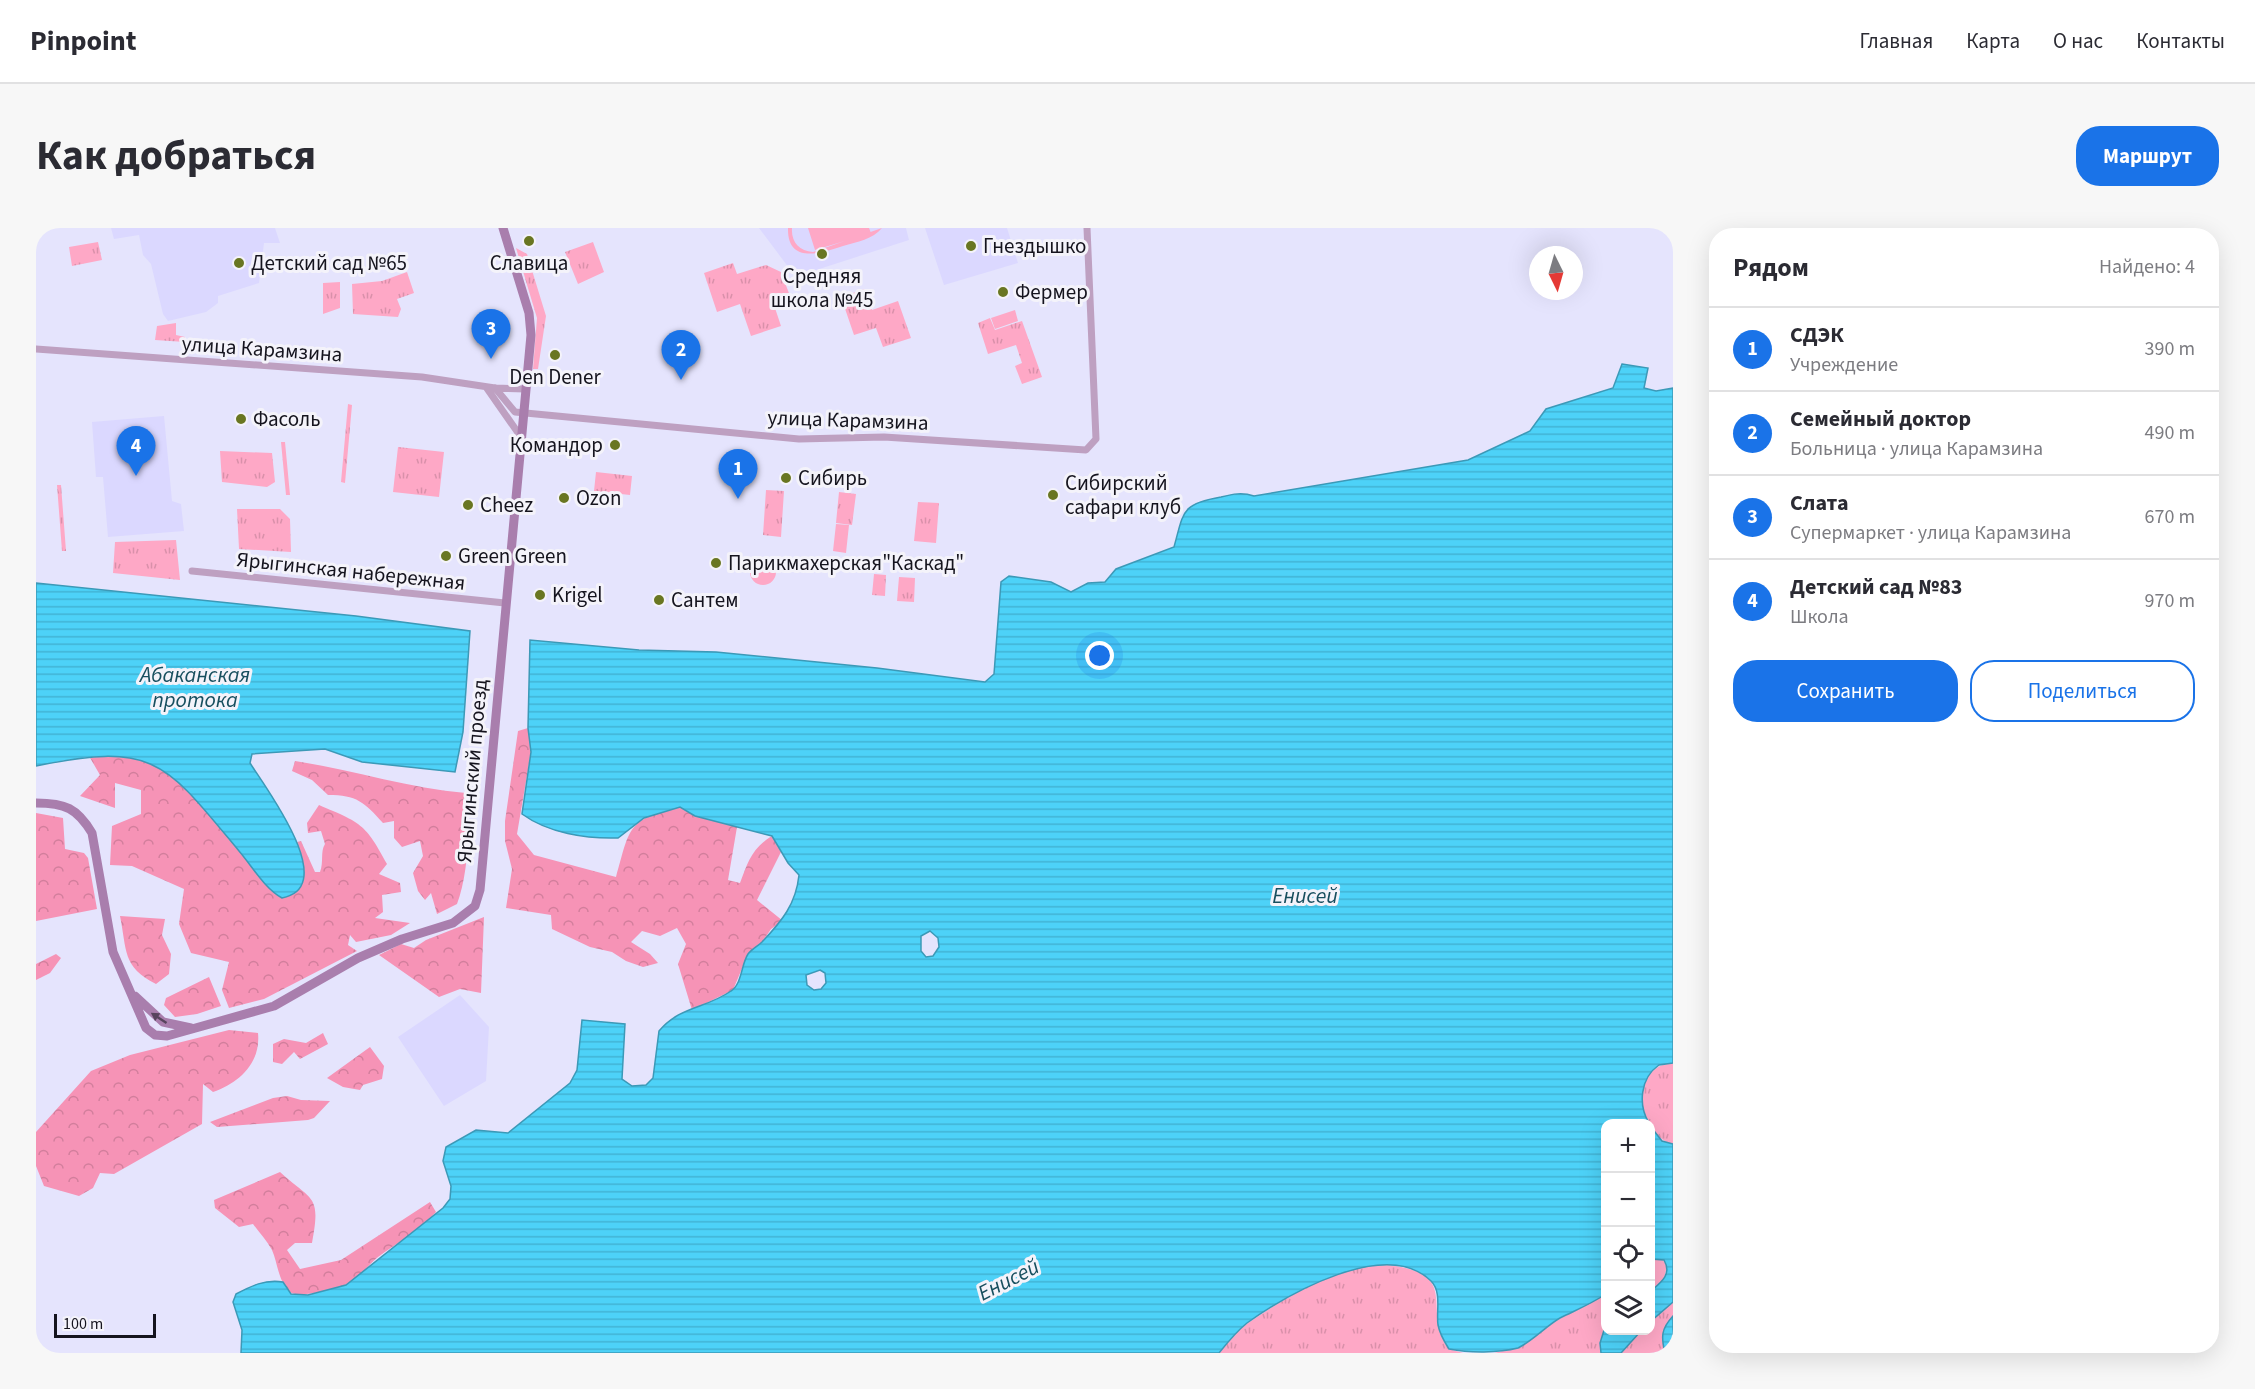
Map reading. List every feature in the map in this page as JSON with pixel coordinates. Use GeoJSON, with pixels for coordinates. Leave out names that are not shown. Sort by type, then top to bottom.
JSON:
{"type":"FeatureCollection","features":[{"type":"Feature","properties":{"kind":"main road","name":"Ярыгинский проезд"},"geometry":{"type":"LineString","coordinates":[[36,803],[69,808],[82,816],[92,833],[113,952],[146,1028],[155,1035],[167,1036],[198,1029],[274,1006],[358,958],[402,939],[453,923],[475,906],[480,890],[522,412],[531,335],[529,313],[503,228]]}},
{"type":"Feature","properties":{"kind":"main road","name":"Ярыгинский проезд"},"geometry":{"type":"LineString","coordinates":[[129,990],[163,1022],[198,1029]]}},
{"type":"Feature","properties":{"kind":"street","name":"улица Карамзина"},"geometry":{"type":"LineString","coordinates":[[522,412],[799,439],[884,437],[1086,450],[1096,439],[1087,228]]}},
{"type":"Feature","properties":{"kind":"street","name":"улица Карамзина"},"geometry":{"type":"LineString","coordinates":[[36,349],[422,377],[486,387],[525,389]]}},
{"type":"Feature","properties":{"kind":"street"},"geometry":{"type":"LineString","coordinates":[[486,387],[521,437]]}},
{"type":"Feature","properties":{"kind":"street"},"geometry":{"type":"LineString","coordinates":[[495,388],[513,410],[522,412]]}},
{"type":"Feature","properties":{"kind":"street","name":"Ярыгинская набережная"},"geometry":{"type":"LineString","coordinates":[[192,571],[505,603]]}},
{"type":"Feature","properties":{"kind":"shaded area"},"geometry":{"type":"Polygon","coordinates":[[[111,228],[275,228],[280,243],[264,243],[259,283],[218,296],[218,303],[206,312],[168,321],[163,314],[151,264],[143,255],[139,235],[114,239],[111,228]]]}},
{"type":"Feature","properties":{"kind":"shaded area","name":"Средняя школа №45"},"geometry":{"type":"Polygon","coordinates":[[[759,228],[906,228],[909,240],[807,273],[789,268],[759,228]]]}},
{"type":"Feature","properties":{"kind":"shaded area","name":"Гнездышко"},"geometry":{"type":"Polygon","coordinates":[[[925,228],[1007,228],[1018,263],[944,285],[925,228]]]}},
{"type":"Feature","properties":{"kind":"shaded area"},"geometry":{"type":"Polygon","coordinates":[[[164,416],[172,501],[181,504],[184,531],[108,537],[103,477],[96,477],[92,422],[164,416]]]}},
{"type":"Feature","properties":{"kind":"shaded area"},"geometry":{"type":"Polygon","coordinates":[[[460,995],[489,1027],[486,1081],[444,1106],[398,1037],[460,995]]]}},
{"type":"Feature","properties":{"kind":"green space"},"geometry":{"type":"Polygon","coordinates":[[[788,228],[792,228],[793,238],[800,248],[813,252],[882,228],[874,235],[859,241],[807,254],[793,247],[789,240],[788,228]]]}},
{"type":"Feature","properties":{"kind":"green space"},"geometry":{"type":"Polygon","coordinates":[[[808,228],[869,228],[871,233],[815,250],[808,228]]]}},
{"type":"Feature","properties":{"kind":"green space"},"geometry":{"type":"Polygon","coordinates":[[[98,242],[102,260],[72,266],[69,247],[98,242]]]}},
{"type":"Feature","properties":{"kind":"green space"},"geometry":{"type":"Polygon","coordinates":[[[593,242],[604,272],[578,284],[565,252],[593,242]]]}},
{"type":"Feature","properties":{"kind":"green space"},"geometry":{"type":"Polygon","coordinates":[[[516,248],[527,254],[546,316],[538,369],[533,369],[537,318],[516,248]]]}},
{"type":"Feature","properties":{"kind":"green space"},"geometry":{"type":"Polygon","coordinates":[[[733,263],[737,274],[766,265],[781,272],[790,296],[773,302],[781,326],[751,336],[740,304],[717,312],[704,273],[733,263]]]}},
{"type":"Feature","properties":{"kind":"green space"},"geometry":{"type":"Polygon","coordinates":[[[407,272],[414,293],[397,299],[401,309],[398,317],[353,314],[352,284],[382,281],[407,272]]]}},
{"type":"Feature","properties":{"kind":"green space"},"geometry":{"type":"Polygon","coordinates":[[[340,282],[340,308],[323,314],[323,283],[340,282]]]}},
{"type":"Feature","properties":{"kind":"green space"},"geometry":{"type":"Polygon","coordinates":[[[865,289],[872,310],[898,301],[911,338],[883,347],[876,328],[854,335],[841,297],[865,289]]]}},
{"type":"Feature","properties":{"kind":"green space"},"geometry":{"type":"Polygon","coordinates":[[[1015,310],[1018,321],[995,329],[991,318],[1015,310]]]}},
{"type":"Feature","properties":{"kind":"green space"},"geometry":{"type":"Polygon","coordinates":[[[990,318],[995,330],[1022,321],[1042,377],[1022,384],[1015,366],[1022,363],[1016,345],[988,354],[978,323],[990,318]]]}},
{"type":"Feature","properties":{"kind":"green space"},"geometry":{"type":"Polygon","coordinates":[[[176,323],[176,335],[185,337],[185,342],[155,340],[157,326],[176,323]]]}},
{"type":"Feature","properties":{"kind":"green space"},"geometry":{"type":"Polygon","coordinates":[[[348,404],[352,405],[345,483],[341,482],[348,404]]]}},
{"type":"Feature","properties":{"kind":"green space"},"geometry":{"type":"Polygon","coordinates":[[[281,442],[285,442],[290,495],[286,495],[281,442]]]}},
{"type":"Feature","properties":{"kind":"green space"},"geometry":{"type":"Polygon","coordinates":[[[398,447],[444,452],[439,497],[393,492],[398,447]]]}},
{"type":"Feature","properties":{"kind":"green space"},"geometry":{"type":"Polygon","coordinates":[[[220,451],[272,453],[275,482],[267,487],[222,482],[220,451]]]}},
{"type":"Feature","properties":{"kind":"green space"},"geometry":{"type":"Polygon","coordinates":[[[596,472],[632,476],[630,495],[594,491],[596,472]]]}},
{"type":"Feature","properties":{"kind":"green space"},"geometry":{"type":"Polygon","coordinates":[[[57,485],[61,485],[66,551],[62,551],[57,485]]]}},
{"type":"Feature","properties":{"kind":"green space"},"geometry":{"type":"Polygon","coordinates":[[[766,490],[784,491],[781,537],[763,535],[766,490]]]}},
{"type":"Feature","properties":{"kind":"green space"},"geometry":{"type":"Polygon","coordinates":[[[839,492],[856,494],[852,525],[836,523],[839,492]]]}},
{"type":"Feature","properties":{"kind":"green space"},"geometry":{"type":"Polygon","coordinates":[[[918,502],[939,503],[936,543],[914,541],[918,502]]]}},
{"type":"Feature","properties":{"kind":"green space"},"geometry":{"type":"Polygon","coordinates":[[[237,509],[280,509],[290,519],[291,552],[239,549],[237,509]]]}},
{"type":"Feature","properties":{"kind":"green space"},"geometry":{"type":"Polygon","coordinates":[[[836,524],[849,525],[846,553],[833,551],[836,524]]]}},
{"type":"Feature","properties":{"kind":"green space"},"geometry":{"type":"Polygon","coordinates":[[[176,540],[180,580],[113,573],[115,542],[176,540]]]}},
{"type":"Feature","properties":{"kind":"green space"},"geometry":{"type":"Polygon","coordinates":[[[763,559],[772,563],[776,572],[772,581],[763,585],[754,581],[750,572],[754,563],[763,559]]]}},
{"type":"Feature","properties":{"kind":"green space"},"geometry":{"type":"Polygon","coordinates":[[[874,574],[886,575],[885,596],[872,595],[874,574]]]}},
{"type":"Feature","properties":{"kind":"green space"},"geometry":{"type":"Polygon","coordinates":[[[899,577],[915,578],[914,602],[897,601],[899,577]]]}},
{"type":"Feature","properties":{"kind":"green space"},"geometry":{"type":"Polygon","coordinates":[[[528,728],[531,752],[517,834],[534,855],[616,877],[624,848],[633,828],[649,816],[680,807],[696,816],[737,827],[728,880],[740,883],[755,851],[772,836],[781,852],[757,900],[783,921],[771,929],[763,941],[748,954],[733,990],[692,1010],[678,964],[686,944],[677,928],[660,936],[642,931],[631,942],[650,954],[658,963],[643,967],[626,961],[612,952],[590,947],[552,929],[551,915],[506,908],[512,869],[505,841],[505,821],[518,731],[528,728]]]}},
{"type":"Feature","properties":{"kind":"green space"},"geometry":{"type":"Polygon","coordinates":[[[118,755],[158,766],[189,790],[276,894],[301,887],[304,872],[297,842],[301,841],[315,872],[320,872],[325,844],[321,831],[308,833],[307,823],[319,805],[353,821],[367,832],[387,864],[379,874],[400,883],[401,892],[382,895],[383,912],[375,918],[410,923],[391,935],[356,942],[350,935],[348,945],[357,951],[264,999],[229,1008],[222,990],[229,962],[191,953],[179,924],[184,889],[132,866],[110,865],[112,826],[141,814],[141,790],[115,783],[115,808],[80,796],[100,775],[89,756],[118,755]]]}},
{"type":"Feature","properties":{"kind":"green space"},"geometry":{"type":"Polygon","coordinates":[[[295,761],[444,791],[466,793],[468,850],[464,879],[457,904],[437,914],[431,893],[425,900],[418,891],[413,873],[423,856],[420,841],[402,847],[394,838],[394,821],[383,823],[365,805],[353,798],[328,795],[312,780],[292,771],[295,761]]]}},
{"type":"Feature","properties":{"kind":"green space"},"geometry":{"type":"Polygon","coordinates":[[[36,813],[63,818],[65,849],[84,853],[88,858],[97,909],[36,921],[36,813]]]}},
{"type":"Feature","properties":{"kind":"green space"},"geometry":{"type":"Polygon","coordinates":[[[120,916],[165,919],[162,935],[171,954],[169,974],[156,984],[145,978],[132,964],[126,948],[120,916]]]}},
{"type":"Feature","properties":{"kind":"green space"},"geometry":{"type":"Polygon","coordinates":[[[484,917],[481,993],[460,989],[439,997],[379,955],[401,944],[414,948],[426,940],[484,917]]]}},
{"type":"Feature","properties":{"kind":"green space"},"geometry":{"type":"Polygon","coordinates":[[[56,954],[61,958],[50,973],[36,980],[36,964],[56,954]]]}},
{"type":"Feature","properties":{"kind":"green space"},"geometry":{"type":"Polygon","coordinates":[[[209,977],[221,1006],[197,1014],[175,1017],[164,1005],[166,998],[209,977]]]}},
{"type":"Feature","properties":{"kind":"green space"},"geometry":{"type":"Polygon","coordinates":[[[229,1030],[258,1033],[256,1054],[246,1070],[223,1088],[213,1092],[203,1084],[202,1124],[114,1174],[100,1173],[93,1188],[79,1196],[44,1186],[36,1166],[36,1132],[91,1071],[130,1055],[229,1030]]]}},
{"type":"Feature","properties":{"kind":"green space"},"geometry":{"type":"Polygon","coordinates":[[[323,1033],[328,1044],[300,1059],[294,1052],[282,1064],[273,1062],[273,1044],[284,1039],[306,1043],[323,1033]]]}},
{"type":"Feature","properties":{"kind":"green space"},"geometry":{"type":"Polygon","coordinates":[[[370,1047],[384,1066],[382,1079],[363,1085],[360,1090],[343,1087],[327,1078],[370,1047]]]}},
{"type":"Feature","properties":{"kind":"green space"},"geometry":{"type":"Polygon","coordinates":[[[1673,1063],[1673,1144],[1655,1131],[1655,1119],[1647,1119],[1642,1100],[1643,1087],[1649,1075],[1658,1067],[1673,1063]]]}},
{"type":"Feature","properties":{"kind":"green space"},"geometry":{"type":"Polygon","coordinates":[[[287,1096],[301,1100],[330,1101],[314,1118],[308,1120],[217,1127],[210,1122],[273,1098],[287,1096]]]}},
{"type":"Feature","properties":{"kind":"green space"},"geometry":{"type":"Polygon","coordinates":[[[280,1172],[312,1200],[315,1207],[312,1243],[295,1243],[287,1250],[300,1269],[341,1260],[430,1202],[436,1212],[416,1231],[378,1257],[352,1281],[326,1291],[294,1294],[283,1283],[272,1250],[253,1224],[239,1227],[215,1208],[214,1200],[280,1172]]]}},
{"type":"Feature","properties":{"kind":"green space"},"geometry":{"type":"Polygon","coordinates":[[[1660,1257],[1666,1264],[1664,1277],[1655,1286],[1655,1281],[1655,1258],[1660,1257]]]}},
{"type":"Feature","properties":{"kind":"green space"},"geometry":{"type":"Polygon","coordinates":[[[1380,1264],[1406,1268],[1423,1275],[1432,1283],[1436,1293],[1441,1333],[1449,1349],[1463,1353],[1219,1353],[1244,1326],[1294,1294],[1345,1271],[1380,1264]]]}},
{"type":"Feature","properties":{"kind":"green space"},"geometry":{"type":"Polygon","coordinates":[[[1601,1296],[1601,1353],[1494,1353],[1519,1347],[1559,1319],[1601,1296]]]}},
{"type":"Feature","properties":{"kind":"green space"},"geometry":{"type":"Polygon","coordinates":[[[1673,1302],[1673,1316],[1663,1333],[1665,1353],[1621,1353],[1637,1335],[1655,1335],[1655,1318],[1673,1302]]]}},
{"type":"Feature","properties":{"kind":"water","name":"Енисей"},"geometry":{"type":"Polygon","coordinates":[[[1622,364],[1648,368],[1644,388],[1656,391],[1673,388],[1673,1063],[1659,1065],[1648,1077],[1642,1100],[1647,1119],[1601,1119],[1601,1297],[1560,1318],[1518,1348],[1493,1352],[1449,1349],[1438,1325],[1438,1296],[1434,1285],[1412,1269],[1389,1265],[1364,1267],[1311,1285],[1247,1323],[1219,1353],[241,1353],[242,1330],[233,1302],[236,1294],[270,1281],[283,1282],[291,1294],[308,1295],[346,1285],[443,1208],[450,1199],[451,1186],[443,1161],[446,1147],[476,1130],[508,1133],[570,1083],[577,1070],[582,1020],[625,1024],[622,1079],[632,1086],[646,1085],[653,1078],[659,1031],[675,1017],[721,997],[735,988],[748,954],[776,927],[787,912],[795,895],[799,875],[788,863],[772,836],[695,816],[680,807],[644,818],[618,838],[568,834],[543,826],[522,814],[531,752],[528,728],[530,640],[639,650],[716,652],[877,668],[985,682],[994,674],[1001,582],[1009,576],[1051,582],[1071,592],[1088,583],[1105,582],[1116,569],[1174,547],[1186,511],[1198,503],[1234,494],[1254,496],[1468,460],[1530,431],[1546,409],[1613,388],[1622,364]],[[930,931],[921,936],[921,951],[926,957],[933,956],[939,947],[938,938],[930,931]],[[820,970],[806,975],[807,985],[814,990],[821,989],[826,983],[825,973],[820,970]]]}},
{"type":"Feature","properties":{"kind":"water","name":"Абаканская протока"},"geometry":{"type":"Polygon","coordinates":[[[36,583],[356,616],[470,631],[463,732],[455,772],[362,762],[325,749],[252,754],[250,763],[282,813],[294,835],[302,857],[304,876],[298,890],[282,898],[264,883],[193,797],[174,779],[155,766],[133,759],[108,756],[36,766],[36,583]]]}},
{"type":"Feature","properties":{"kind":"water"},"geometry":{"type":"Polygon","coordinates":[[[1655,1132],[1662,1141],[1673,1144],[1673,1302],[1655,1318],[1655,1287],[1666,1274],[1664,1260],[1655,1259],[1655,1132]]]}},
{"type":"Feature","properties":{"kind":"water"},"geometry":{"type":"Polygon","coordinates":[[[1673,1316],[1673,1353],[1665,1353],[1663,1333],[1673,1316]]]}},
{"type":"Feature","properties":{"kind":"water"},"geometry":{"type":"Polygon","coordinates":[[[1602,1335],[1637,1335],[1621,1353],[1601,1353],[1600,1343],[1602,1335]]]}},
{"type":"Feature","properties":{"kind":"place","name":"Славица"},"geometry":{"type":"Point","coordinates":[529,241]}},
{"type":"Feature","properties":{"kind":"place","name":"Гнездышко"},"geometry":{"type":"Point","coordinates":[971,246]}},
{"type":"Feature","properties":{"kind":"place","name":"Средняя школа №45"},"geometry":{"type":"Point","coordinates":[822,254]}},
{"type":"Feature","properties":{"kind":"place","name":"Детский сад №65"},"geometry":{"type":"Point","coordinates":[239,263]}},
{"type":"Feature","properties":{"kind":"place","name":"Фермер"},"geometry":{"type":"Point","coordinates":[1003,292]}},
{"type":"Feature","properties":{"kind":"place","name":"Den Dener"},"geometry":{"type":"Point","coordinates":[555,355]}},
{"type":"Feature","properties":{"kind":"place","name":"Слата"},"geometry":{"type":"Point","coordinates":[491,359]}},
{"type":"Feature","properties":{"kind":"place","name":"Семейный доктор"},"geometry":{"type":"Point","coordinates":[681,380]}},
{"type":"Feature","properties":{"kind":"place","name":"Фасоль"},"geometry":{"type":"Point","coordinates":[241,419]}},
{"type":"Feature","properties":{"kind":"place","name":"Командор"},"geometry":{"type":"Point","coordinates":[615,445]}},
{"type":"Feature","properties":{"kind":"place","name":"Детский сад №83"},"geometry":{"type":"Point","coordinates":[136,476]}},
{"type":"Feature","properties":{"kind":"place","name":"Сибирь"},"geometry":{"type":"Point","coordinates":[786,478]}},
{"type":"Feature","properties":{"kind":"place","name":"Сибирский сафари клуб"},"geometry":{"type":"Point","coordinates":[1053,495]}},
{"type":"Feature","properties":{"kind":"place","name":"Ozon"},"geometry":{"type":"Point","coordinates":[564,498]}},
{"type":"Feature","properties":{"kind":"place","name":"СДЭК"},"geometry":{"type":"Point","coordinates":[738,499]}},
{"type":"Feature","properties":{"kind":"place","name":"Cheez"},"geometry":{"type":"Point","coordinates":[468,505]}},
{"type":"Feature","properties":{"kind":"place","name":"Green Green"},"geometry":{"type":"Point","coordinates":[446,556]}},
{"type":"Feature","properties":{"kind":"place","name":"Парикмахерская\"Каскад\""},"geometry":{"type":"Point","coordinates":[716,563]}},
{"type":"Feature","properties":{"kind":"place","name":"Krigel"},"geometry":{"type":"Point","coordinates":[540,595]}},
{"type":"Feature","properties":{"kind":"place","name":"Сантем"},"geometry":{"type":"Point","coordinates":[659,600]}}]}
